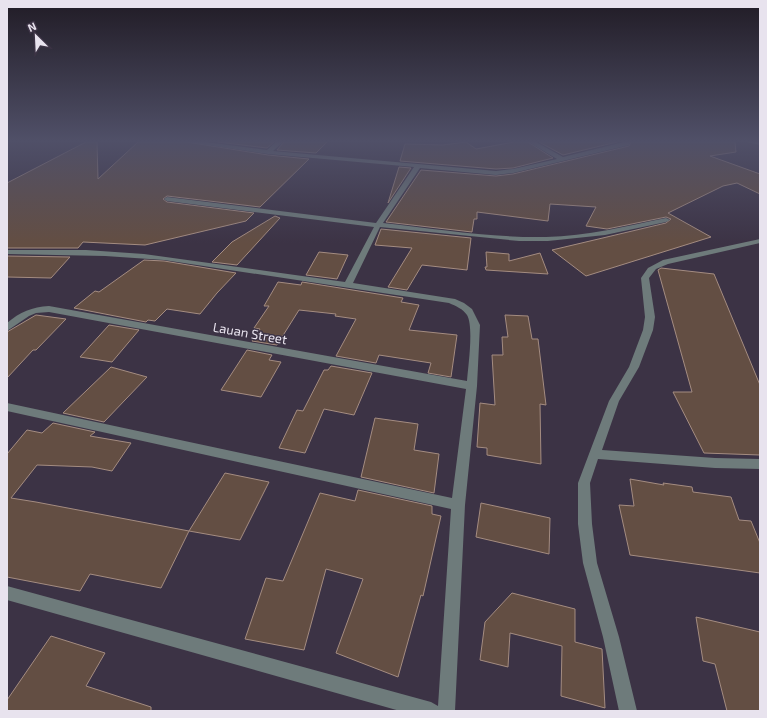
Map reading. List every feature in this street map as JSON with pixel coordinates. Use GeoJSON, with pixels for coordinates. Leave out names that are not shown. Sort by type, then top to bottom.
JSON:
{"type":"FeatureCollection","features":[{"type":"Feature","properties":{"kind":"street"},"geometry":{"type":"LineString","coordinates":[[348,284],[378,225],[412,176]]}},
{"type":"Feature","properties":{"kind":"street"},"geometry":{"type":"LineString","coordinates":[[167,199],[378,225],[519,239],[548,239],[605,233],[666,220]]}},
{"type":"Feature","properties":{"kind":"street"},"geometry":{"type":"LineString","coordinates":[[628,711],[611,637],[590,563],[585,524],[584,483],[614,401],[634,367],[648,330],[650,317],[645,278],[647,273],[654,266],[666,262],[760,241]]}},
{"type":"Feature","properties":{"kind":"street"},"geometry":{"type":"LineString","coordinates":[[7,252],[126,254],[348,284],[456,302],[473,316],[475,325],[472,386],[458,505],[446,711]]}},
{"type":"Feature","properties":{"kind":"street","name":"Lauan Street"},"geometry":{"type":"LineString","coordinates":[[7,328],[24,313],[37,309],[49,309],[472,386]]}},
{"type":"Feature","properties":{"kind":"street"},"geometry":{"type":"LineString","coordinates":[[7,407],[458,505]]}},
{"type":"Feature","properties":{"kind":"street"},"geometry":{"type":"LineString","coordinates":[[594,454],[715,463],[760,464]]}},
{"type":"Feature","properties":{"kind":"street"},"geometry":{"type":"LineString","coordinates":[[7,593],[431,711]]}},
{"type":"Feature","properties":{"kind":"building"},"geometry":{"type":"Polygon","coordinates":[[[21,176],[98,176],[98,179],[102,176],[292,176],[260,207],[167,196],[163,199],[167,202],[254,213],[246,221],[145,245],[83,242],[78,248],[7,248],[7,183],[21,176]]]}},
{"type":"Feature","properties":{"kind":"building"},"geometry":{"type":"Polygon","coordinates":[[[396,176],[406,176],[388,203],[396,176]]]}},
{"type":"Feature","properties":{"kind":"building"},"geometry":{"type":"Polygon","coordinates":[[[417,176],[760,176],[760,194],[737,183],[723,186],[668,213],[711,237],[586,276],[552,250],[666,223],[671,219],[666,217],[607,229],[586,226],[596,207],[550,204],[548,221],[477,212],[477,219],[474,219],[472,232],[386,222],[417,176]]]}},
{"type":"Feature","properties":{"kind":"building"},"geometry":{"type":"Polygon","coordinates":[[[275,216],[280,218],[237,265],[212,262],[232,242],[275,216]]]}},
{"type":"Feature","properties":{"kind":"building"},"geometry":{"type":"Polygon","coordinates":[[[381,229],[471,238],[467,270],[422,265],[407,290],[388,287],[412,248],[375,245],[381,229]]]}},
{"type":"Feature","properties":{"kind":"building"},"geometry":{"type":"Polygon","coordinates":[[[319,252],[348,255],[337,279],[306,275],[319,252]]]}},
{"type":"Feature","properties":{"kind":"building"},"geometry":{"type":"Polygon","coordinates":[[[486,252],[509,254],[509,261],[540,253],[548,274],[486,270],[486,252]]]}},
{"type":"Feature","properties":{"kind":"building"},"geometry":{"type":"Polygon","coordinates":[[[7,256],[70,257],[51,278],[7,277],[7,256]]]}},
{"type":"Feature","properties":{"kind":"building"},"geometry":{"type":"Polygon","coordinates":[[[144,260],[164,261],[236,273],[200,314],[167,309],[155,321],[148,320],[146,322],[74,308],[95,291],[99,292],[144,260]]]}},
{"type":"Feature","properties":{"kind":"building"},"geometry":{"type":"Polygon","coordinates":[[[661,268],[714,274],[760,385],[760,455],[704,453],[673,392],[692,392],[658,270],[661,268]]]}},
{"type":"Feature","properties":{"kind":"building"},"geometry":{"type":"Polygon","coordinates":[[[278,282],[301,285],[302,282],[403,298],[401,302],[419,305],[409,330],[457,335],[451,377],[428,373],[431,363],[379,355],[376,363],[336,356],[356,319],[335,316],[336,314],[299,310],[277,345],[252,341],[260,329],[254,328],[269,306],[264,306],[278,282]]]}},
{"type":"Feature","properties":{"kind":"building"},"geometry":{"type":"Polygon","coordinates":[[[36,315],[66,319],[36,350],[33,350],[7,378],[7,332],[36,315]]]}},
{"type":"Feature","properties":{"kind":"building"},"geometry":{"type":"Polygon","coordinates":[[[505,315],[528,316],[532,339],[538,339],[546,405],[540,404],[541,464],[487,455],[487,448],[477,447],[480,403],[495,405],[492,355],[503,355],[502,337],[508,337],[505,315]]]}},
{"type":"Feature","properties":{"kind":"building"},"geometry":{"type":"Polygon","coordinates":[[[109,325],[139,330],[112,362],[80,357],[109,325]]]}},
{"type":"Feature","properties":{"kind":"building"},"geometry":{"type":"Polygon","coordinates":[[[247,350],[272,355],[269,360],[281,362],[261,397],[221,390],[247,350]]]}},
{"type":"Feature","properties":{"kind":"building"},"geometry":{"type":"Polygon","coordinates":[[[331,366],[372,373],[354,415],[324,409],[305,453],[279,448],[297,410],[303,411],[324,370],[328,370],[331,366]]]}},
{"type":"Feature","properties":{"kind":"building"},"geometry":{"type":"Polygon","coordinates":[[[111,367],[147,377],[104,422],[63,413],[111,367]]]}},
{"type":"Feature","properties":{"kind":"building"},"geometry":{"type":"Polygon","coordinates":[[[375,418],[418,424],[414,450],[439,454],[434,493],[361,477],[375,418]]]}},
{"type":"Feature","properties":{"kind":"building"},"geometry":{"type":"Polygon","coordinates":[[[53,423],[95,432],[90,436],[131,443],[112,471],[92,467],[37,465],[11,498],[189,531],[161,588],[90,574],[80,591],[7,577],[7,454],[27,430],[42,433],[53,423]]]}},
{"type":"Feature","properties":{"kind":"building"},"geometry":{"type":"Polygon","coordinates":[[[225,473],[269,482],[240,540],[189,531],[225,473]]]}},
{"type":"Feature","properties":{"kind":"building"},"geometry":{"type":"Polygon","coordinates":[[[630,479],[664,485],[663,483],[692,487],[693,492],[731,497],[739,520],[751,521],[760,543],[760,573],[630,555],[619,505],[634,506],[630,479]]]}},
{"type":"Feature","properties":{"kind":"building"},"geometry":{"type":"Polygon","coordinates":[[[358,490],[432,506],[432,514],[441,516],[423,596],[421,595],[398,677],[336,653],[363,579],[326,569],[304,650],[245,639],[266,578],[283,581],[320,493],[355,501],[358,490]]]}},
{"type":"Feature","properties":{"kind":"building"},"geometry":{"type":"Polygon","coordinates":[[[481,503],[550,518],[549,554],[476,537],[481,503]]]}},
{"type":"Feature","properties":{"kind":"building"},"geometry":{"type":"Polygon","coordinates":[[[512,593],[575,609],[575,642],[602,649],[605,708],[561,696],[562,646],[510,633],[508,667],[480,660],[485,622],[512,593]]]}},
{"type":"Feature","properties":{"kind":"building"},"geometry":{"type":"Polygon","coordinates":[[[696,617],[760,632],[760,711],[727,711],[715,664],[703,661],[696,617]]]}},
{"type":"Feature","properties":{"kind":"building"},"geometry":{"type":"Polygon","coordinates":[[[51,636],[105,653],[86,686],[151,707],[151,711],[7,711],[7,700],[51,636]]]}}]}
